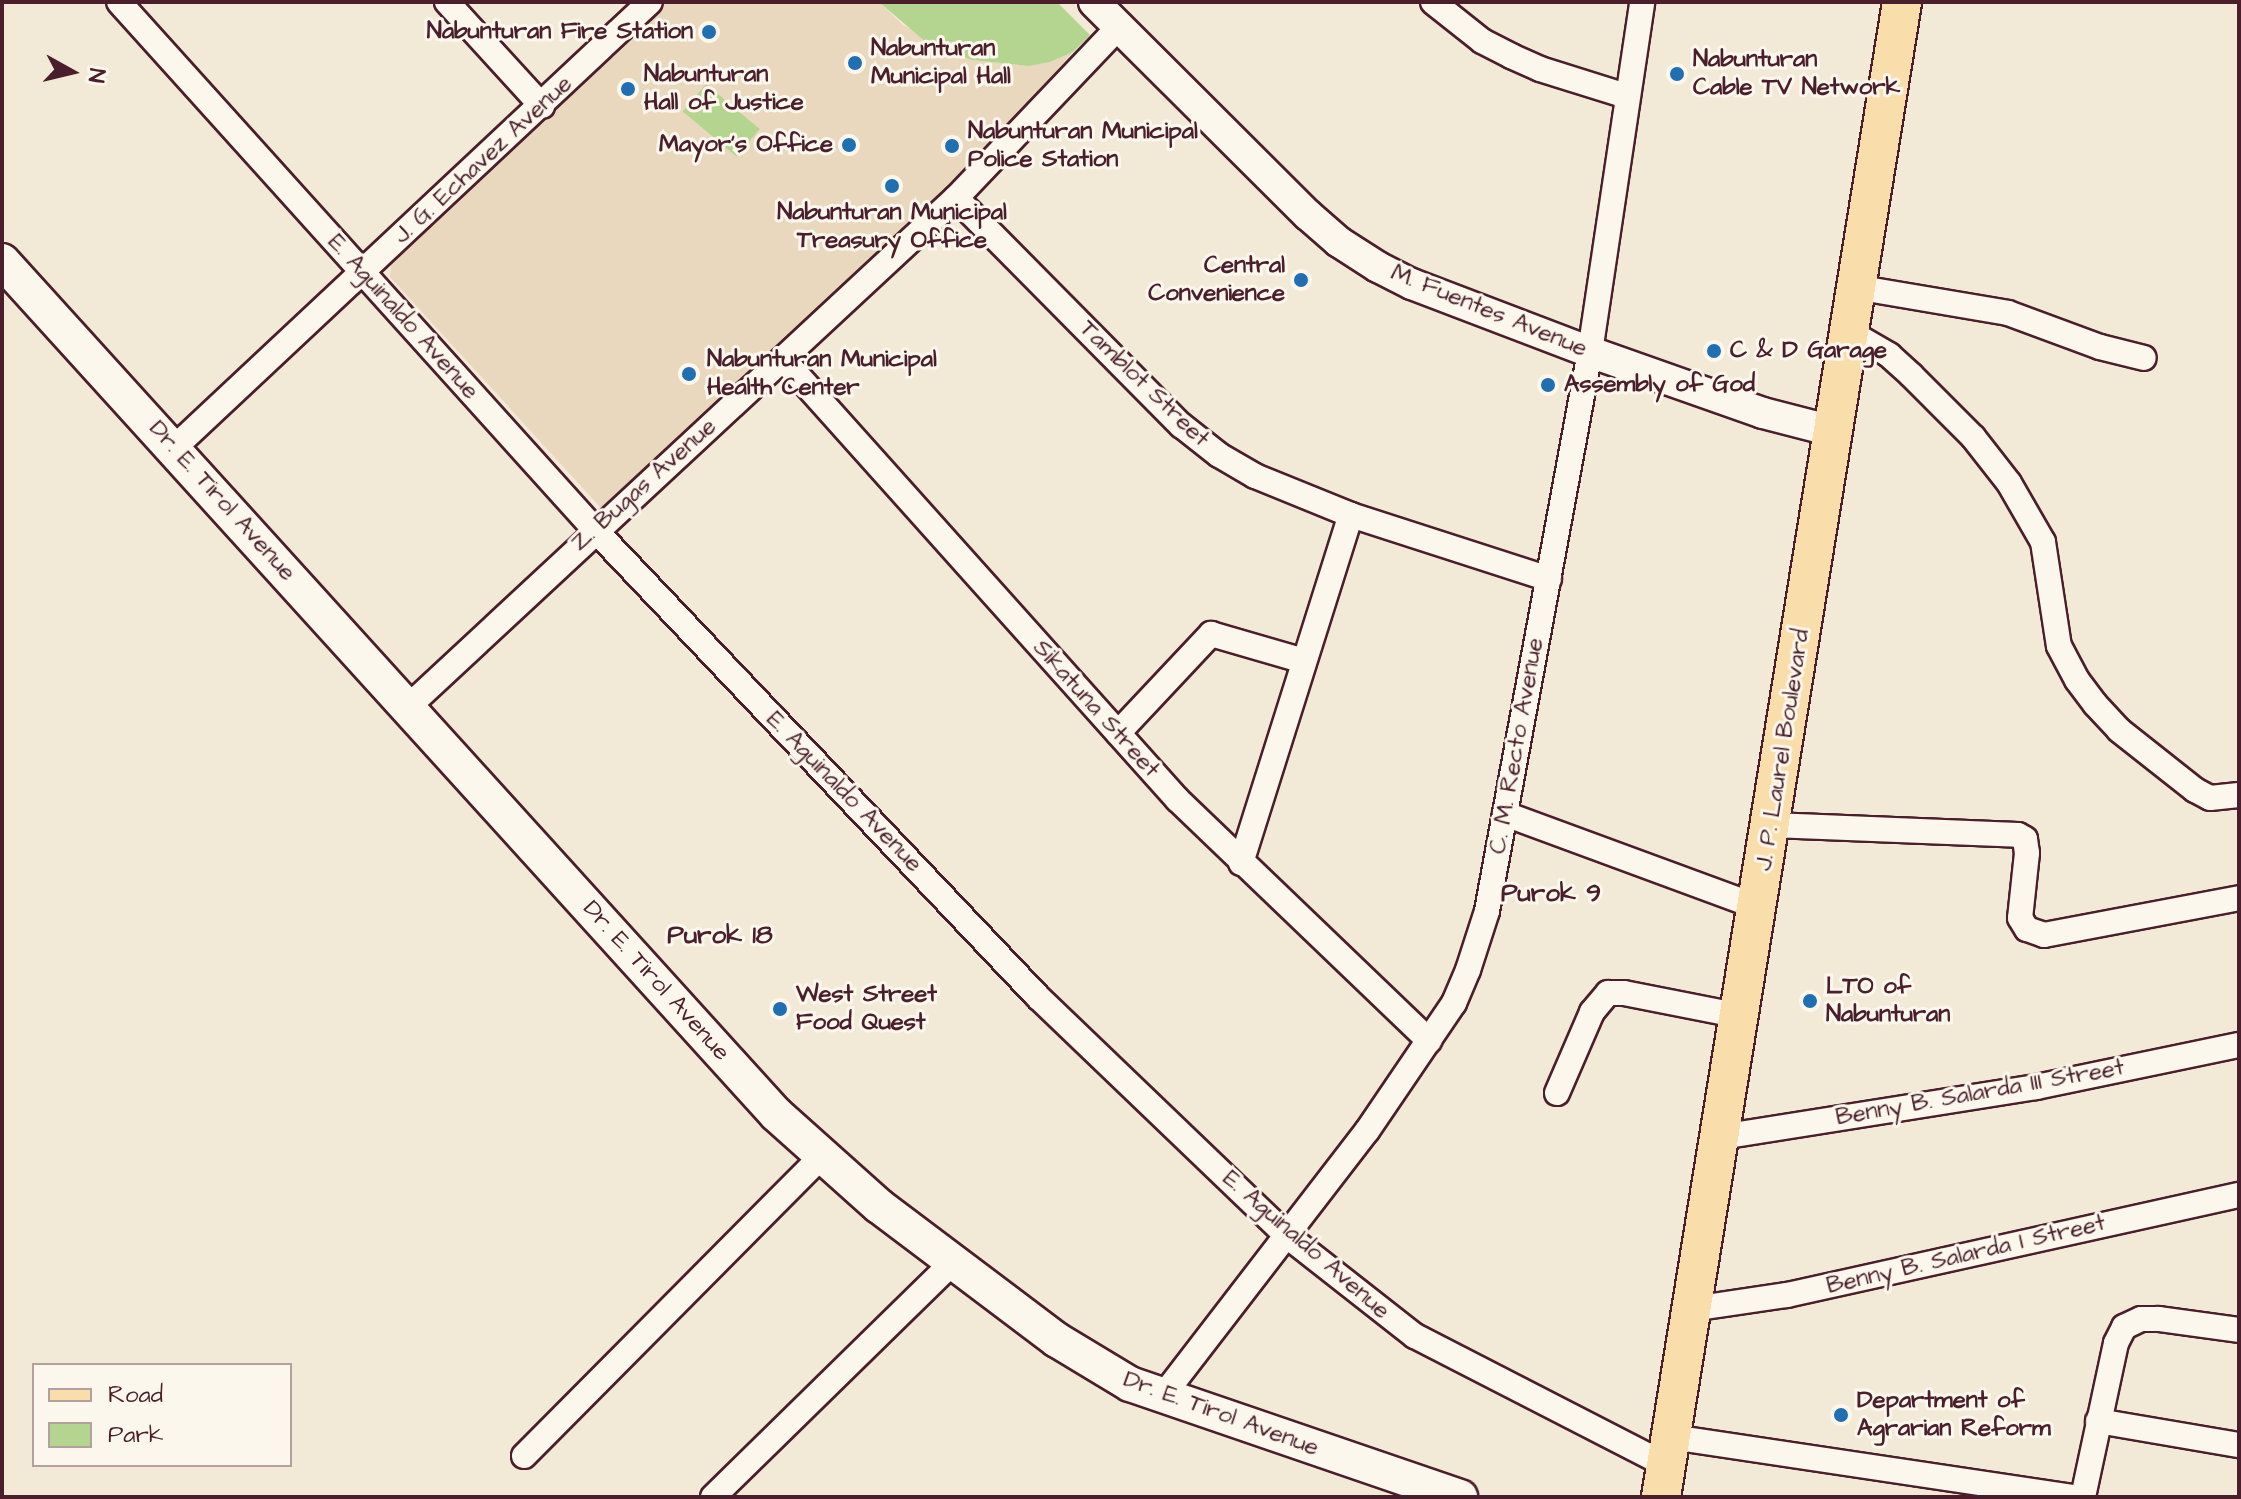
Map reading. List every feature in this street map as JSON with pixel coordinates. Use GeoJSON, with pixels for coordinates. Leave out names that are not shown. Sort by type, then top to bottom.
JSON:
{"type":"FeatureCollection","features":[{"type":"Feature","properties":{"kind":"main road","name":"J. P. Laurel Boulevard"},"geometry":{"type":"LineString","coordinates":[[1666,1466],[1772,825],[1902,2]]}},
{"type":"Feature","properties":{"kind":"main road","name":"Dr. E. Tirol Avenue"},"geometry":{"type":"LineString","coordinates":[[2,261],[776,1114],[822,1156],[952,1263],[1092,1362],[1162,1397],[1460,1497]]}},
{"type":"Feature","properties":{"kind":"street","name":"E. Aguinaldo Avenue"},"geometry":{"type":"LineString","coordinates":[[119,2],[595,530],[1038,997],[1286,1235],[1415,1336],[1666,1466],[2074,1497]]}},
{"type":"Feature","properties":{"kind":"street"},"geometry":{"type":"LineString","coordinates":[[447,2],[542,106]]}},
{"type":"Feature","properties":{"kind":"street","name":"J. G. Echavez Avenue"},"geometry":{"type":"LineString","coordinates":[[174,448],[650,2]]}},
{"type":"Feature","properties":{"kind":"street","name":"M. Fuentes Avenue"},"geometry":{"type":"LineString","coordinates":[[1094,2],[1287,195],[1339,242],[1412,284],[1590,352],[1763,413],[1833,431]]}},
{"type":"Feature","properties":{"kind":"street"},"geometry":{"type":"LineString","coordinates":[[1433,2],[1482,41],[1511,56],[1540,69],[1626,96]]}},
{"type":"Feature","properties":{"kind":"street","name":"C. M. Recto Avenue"},"geometry":{"type":"LineString","coordinates":[[1162,1397],[1367,1131],[1454,1003],[1468,970],[1487,911],[1590,352],[1642,2]]}},
{"type":"Feature","properties":{"kind":"street","name":"Z. Bugas Avenue"},"geometry":{"type":"LineString","coordinates":[[408,707],[595,530],[956,198],[1119,27]]}},
{"type":"Feature","properties":{"kind":"street","name":"Tamblot Street"},"geometry":{"type":"LineString","coordinates":[[956,198],[1190,432],[1255,476],[1351,515],[1549,579]]}},
{"type":"Feature","properties":{"kind":"street"},"geometry":{"type":"LineString","coordinates":[[1855,287],[2008,313],[2100,347],[2144,358]]}},
{"type":"Feature","properties":{"kind":"street"},"geometry":{"type":"LineString","coordinates":[[1848,331],[1889,355],[1911,375],[1973,437],[2009,483],[2043,542],[2059,646],[2077,680],[2095,704],[2119,730],[2195,790],[2210,798],[2231,799],[2239,795]]}},
{"type":"Feature","properties":{"kind":"street","name":"Sikatuna Street"},"geometry":{"type":"LineString","coordinates":[[783,359],[1118,733],[1241,863],[1429,1041]]}},
{"type":"Feature","properties":{"kind":"street"},"geometry":{"type":"LineString","coordinates":[[1241,863],[1351,515]]}},
{"type":"Feature","properties":{"kind":"street"},"geometry":{"type":"LineString","coordinates":[[1118,733],[1211,634],[1304,661]]}},
{"type":"Feature","properties":{"kind":"street"},"geometry":{"type":"LineString","coordinates":[[1505,814],[1758,907]]}},
{"type":"Feature","properties":{"kind":"street"},"geometry":{"type":"LineString","coordinates":[[1772,825],[2018,835],[2025,839],[2027,853],[2020,918],[2027,929],[2044,935],[2239,898]]}},
{"type":"Feature","properties":{"kind":"street"},"geometry":{"type":"LineString","coordinates":[[1557,1093],[1592,1012],[1608,993],[1624,993],[1741,1016]]}},
{"type":"Feature","properties":{"kind":"street","name":"Benny B. Salarda III Street"},"geometry":{"type":"LineString","coordinates":[[1721,1137],[2036,1087],[2239,1045]]}},
{"type":"Feature","properties":{"kind":"street"},"geometry":{"type":"LineString","coordinates":[[524,1456],[822,1156]]}},
{"type":"Feature","properties":{"kind":"street","name":"Benny B. Salarda I Street"},"geometry":{"type":"LineString","coordinates":[[1692,1309],[1787,1295],[2239,1195]]}},
{"type":"Feature","properties":{"kind":"street"},"geometry":{"type":"LineString","coordinates":[[713,1497],[952,1263]]}},
{"type":"Feature","properties":{"kind":"street"},"geometry":{"type":"LineString","coordinates":[[2083,1497],[2116,1343],[2124,1327],[2141,1319],[2159,1319],[2239,1330]]}},
{"type":"Feature","properties":{"kind":"street"},"geometry":{"type":"LineString","coordinates":[[2098,1421],[2239,1445]]}},
{"type":"Feature","properties":{"kind":"shaded area"},"geometry":{"type":"Polygon","coordinates":[[[658,2],[879,2],[903,25],[972,60],[1029,66],[1050,62],[1073,52],[960,178],[601,508],[390,277],[392,257],[658,2]]]}},
{"type":"Feature","properties":{"kind":"green space"},"geometry":{"type":"Polygon","coordinates":[[[879,2],[1057,2],[1090,35],[1073,52],[1050,62],[1029,66],[972,60],[927,43],[879,2]]]}},
{"type":"Feature","properties":{"kind":"green space"},"geometry":{"type":"Polygon","coordinates":[[[706,84],[760,129],[736,157],[683,112],[706,84]]]}},
{"type":"Feature","properties":{"kind":"place","name":"Nabunturan Fire Station"},"geometry":{"type":"Point","coordinates":[709,32]}},
{"type":"Feature","properties":{"kind":"place","name":"Nabunturan Municipal Hall"},"geometry":{"type":"Point","coordinates":[855,63]}},
{"type":"Feature","properties":{"kind":"place","name":"Nabunturan Cable TV Network"},"geometry":{"type":"Point","coordinates":[1677,74]}},
{"type":"Feature","properties":{"kind":"place","name":"Nabunturan Hall of Justice"},"geometry":{"type":"Point","coordinates":[628,89]}},
{"type":"Feature","properties":{"kind":"place","name":"Mayor's Office"},"geometry":{"type":"Point","coordinates":[849,145]}},
{"type":"Feature","properties":{"kind":"place","name":"Nabunturan Municipal Police Station"},"geometry":{"type":"Point","coordinates":[952,146]}},
{"type":"Feature","properties":{"kind":"place","name":"Nabunturan Municipal Treasury Office"},"geometry":{"type":"Point","coordinates":[892,186]}},
{"type":"Feature","properties":{"kind":"place","name":"Central Convenience"},"geometry":{"type":"Point","coordinates":[1301,280]}},
{"type":"Feature","properties":{"kind":"place","name":"C & D Garage"},"geometry":{"type":"Point","coordinates":[1714,351]}},
{"type":"Feature","properties":{"kind":"place","name":"Nabunturan Municipal Health Center"},"geometry":{"type":"Point","coordinates":[689,374]}},
{"type":"Feature","properties":{"kind":"place","name":"Assembly of God"},"geometry":{"type":"Point","coordinates":[1548,385]}},
{"type":"Feature","properties":{"kind":"place","name":"LTO of Nabunturan"},"geometry":{"type":"Point","coordinates":[1810,1001]}},
{"type":"Feature","properties":{"kind":"place","name":"West Street Food Quest"},"geometry":{"type":"Point","coordinates":[780,1009]}},
{"type":"Feature","properties":{"kind":"place","name":"Department of Agrarian Reform"},"geometry":{"type":"Point","coordinates":[1841,1415]}},
{"type":"Feature","properties":{"kind":"district","name":"Purok 9"},"geometry":{"type":"Point","coordinates":[1551,894]}},
{"type":"Feature","properties":{"kind":"district","name":"Purok 18"},"geometry":{"type":"Point","coordinates":[720,936]}}]}
